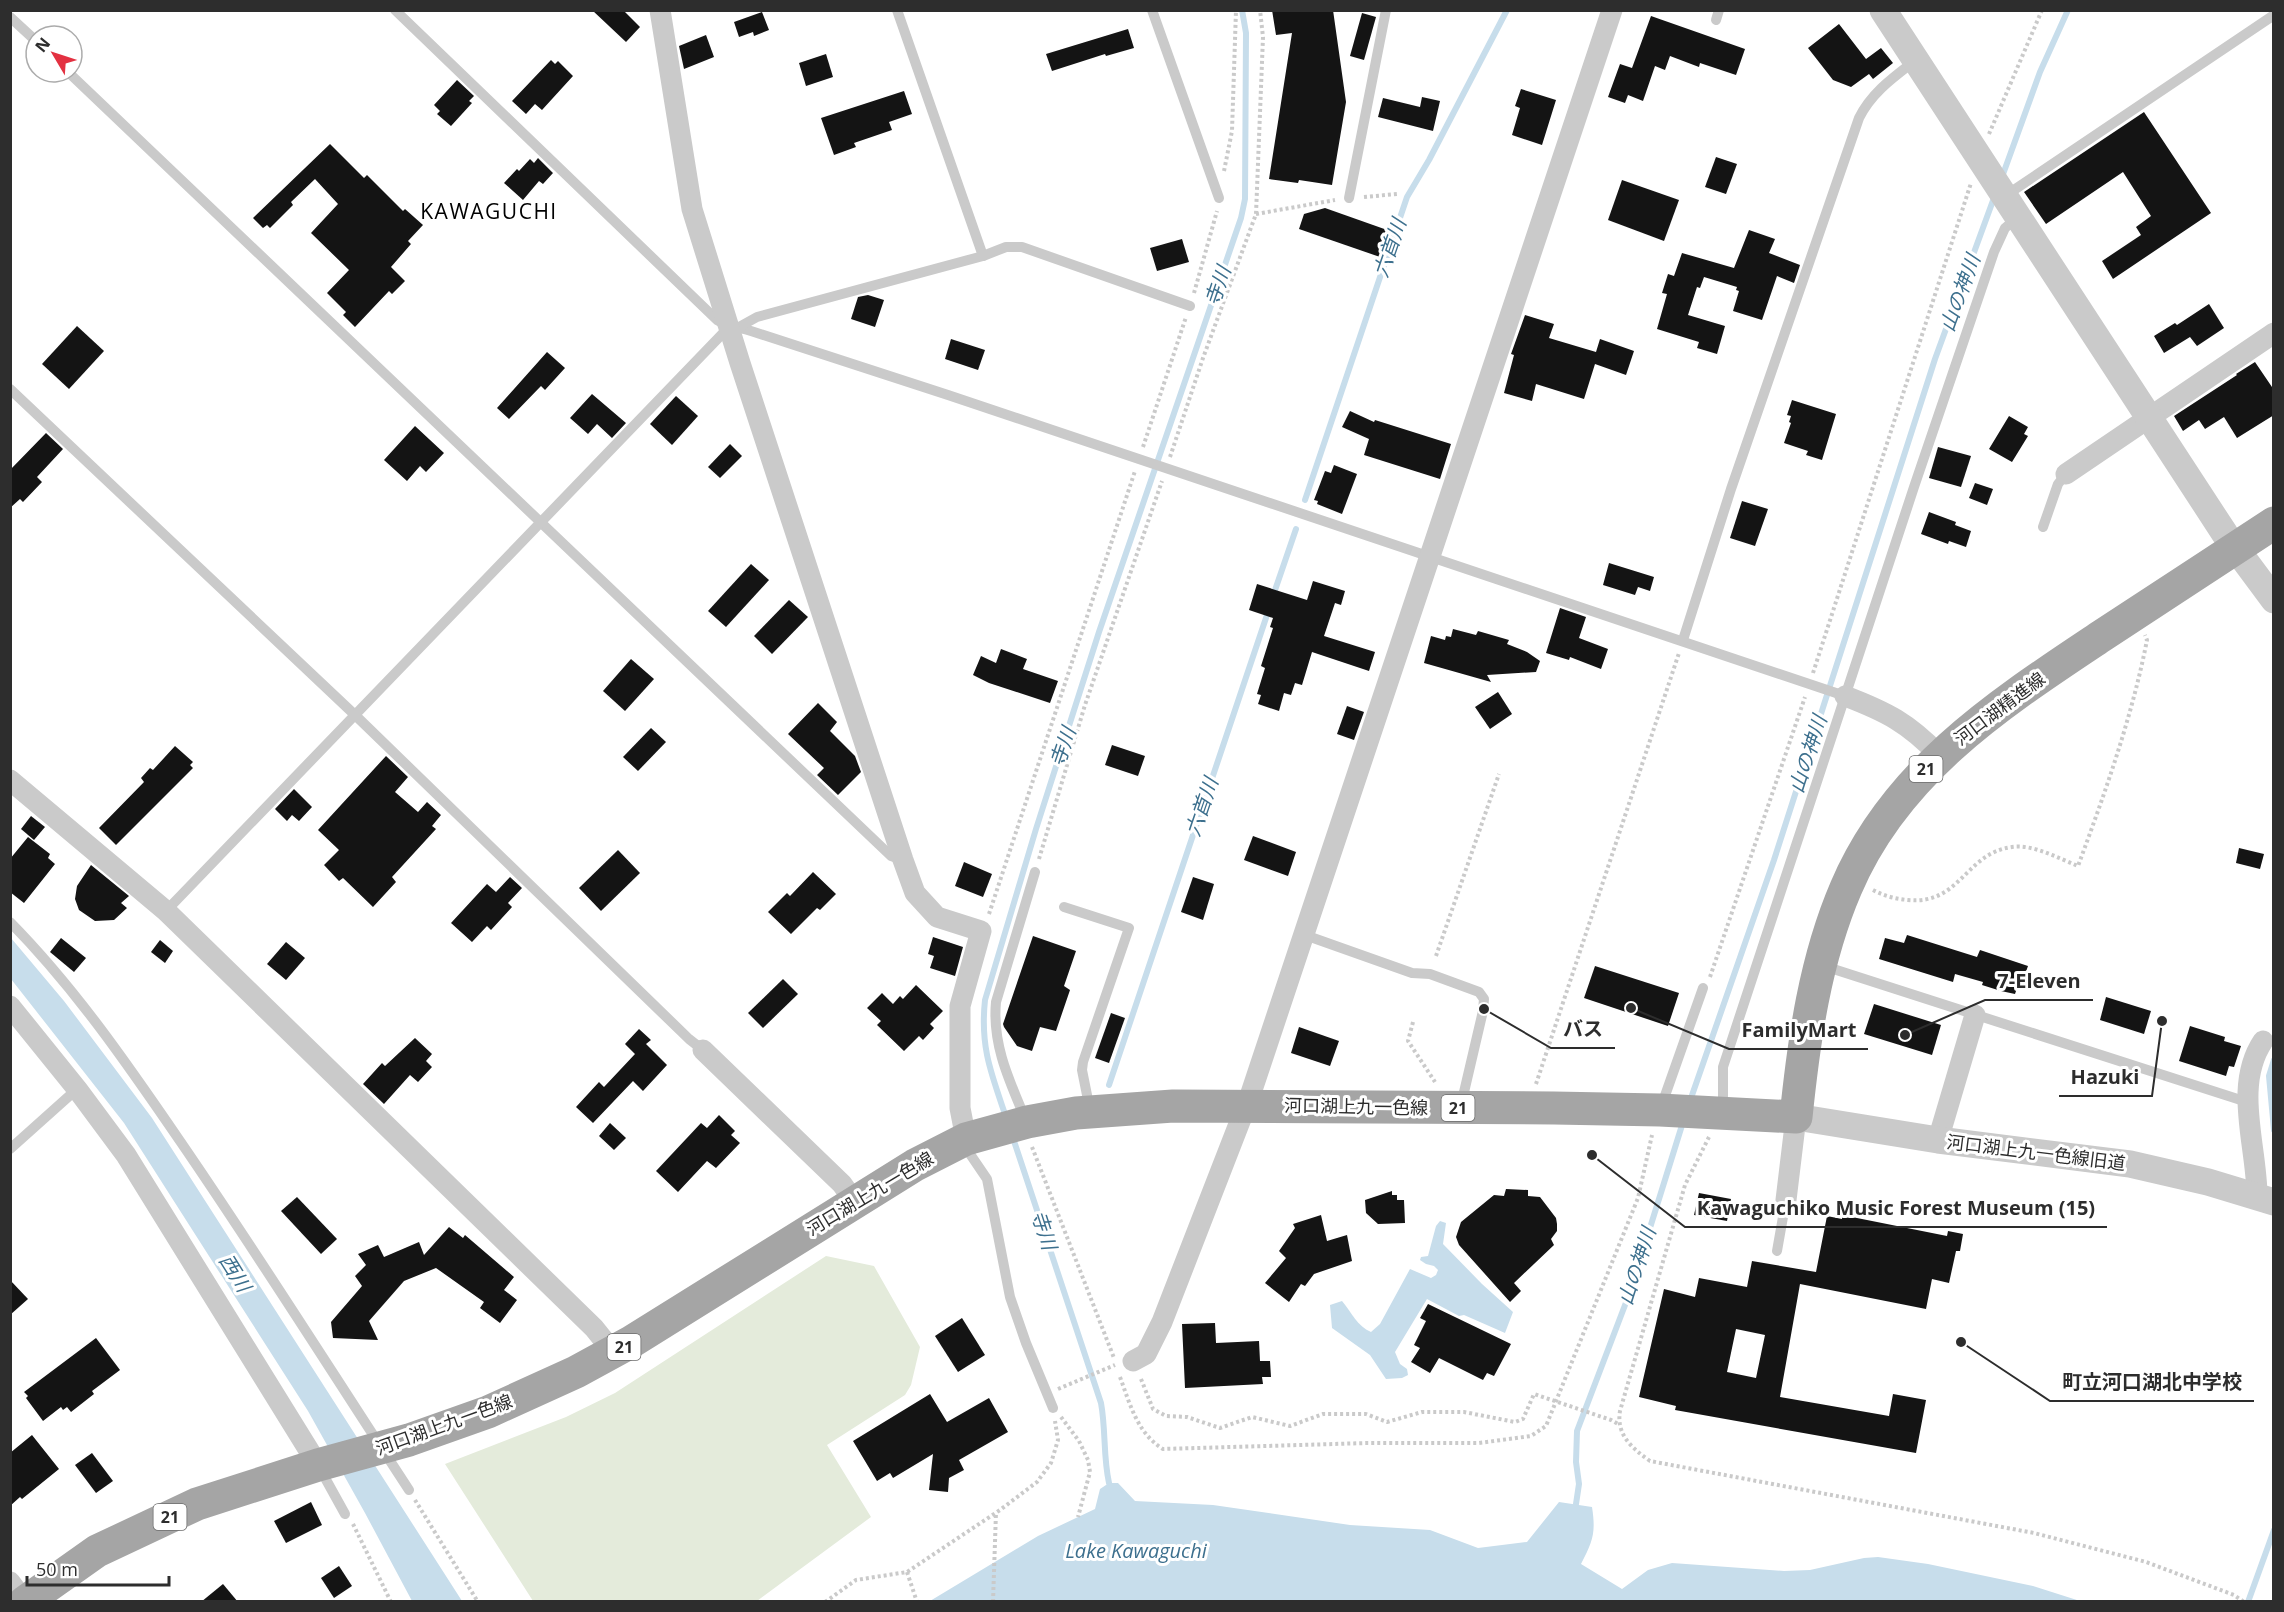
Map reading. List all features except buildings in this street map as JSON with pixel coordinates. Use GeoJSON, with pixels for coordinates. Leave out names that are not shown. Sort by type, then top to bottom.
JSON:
{"type":"FeatureCollection","features":[{"type":"Feature","properties":{"kind":"main road","name":"河口湖精進線"},"geometry":{"type":"LineString","coordinates":[[1796,1117],[1808,1025],[1820,965],[1833,920],[1853,874],[1876,832],[1912,783],[1939,755],[1989,714],[2139,611],[2274,523]]}},
{"type":"Feature","properties":{"kind":"main road","name":"河口湖上九一色線"},"geometry":{"type":"LineString","coordinates":[[25,1602],[97,1551],[197,1504],[323,1463],[377,1449],[488,1412],[614,1353],[854,1201],[915,1165],[974,1137],[1025,1130],[1091,1112],[1173,1106],[1530,1108],[1715,1118],[1796,1117]]}},
{"type":"Feature","properties":{"kind":"street"},"geometry":{"type":"LineString","coordinates":[[660,10],[692,209],[734,327],[903,860],[915,893],[936,917],[981,932],[960,1006],[960,1108],[974,1137]]}},
{"type":"Feature","properties":{"kind":"street"},"geometry":{"type":"LineString","coordinates":[[1125,1363],[1146,1354],[1162,1322],[1246,1106],[1612,10]]}},
{"type":"Feature","properties":{"kind":"street"},"geometry":{"type":"LineString","coordinates":[[1883,10],[2234,549],[2274,600]]}},
{"type":"Feature","properties":{"kind":"street"},"geometry":{"type":"LineString","coordinates":[[2066,474],[2274,333]]}},
{"type":"Feature","properties":{"kind":"street"},"geometry":{"type":"LineString","coordinates":[[1842,695],[1892,715],[1908,726],[1939,755]]}},
{"type":"Feature","properties":{"kind":"street"},"geometry":{"type":"LineString","coordinates":[[12,785],[166,911],[594,1328],[614,1353]]}},
{"type":"Feature","properties":{"kind":"street"},"geometry":{"type":"LineString","coordinates":[[10,1006],[78,1089],[126,1155],[323,1463]]}},
{"type":"Feature","properties":{"kind":"street"},"geometry":{"type":"LineString","coordinates":[[1938,1140],[1975,1015]]}},
{"type":"Feature","properties":{"kind":"street"},"geometry":{"type":"LineString","coordinates":[[2263,1041],[2255,1052],[2250,1067],[2247,1101],[2257,1177],[2265,1199]]}},
{"type":"Feature","properties":{"kind":"street"},"geometry":{"type":"LineString","coordinates":[[704,1050],[842,1184],[854,1201]]}},
{"type":"Feature","properties":{"kind":"street"},"geometry":{"type":"LineString","coordinates":[[1786,1200],[1796,1117]]}},
{"type":"Feature","properties":{"kind":"street","name":"河口湖上九一色線旧道"},"geometry":{"type":"LineString","coordinates":[[1796,1117],[1938,1140],[2130,1164],[2265,1199]]}},
{"type":"Feature","properties":{"kind":"street"},"geometry":{"type":"LineString","coordinates":[[10,1582],[25,1602]]}},
{"type":"Feature","properties":{"kind":"lane"},"geometry":{"type":"LineString","coordinates":[[395,10],[717,320],[948,394],[1842,695]]}},
{"type":"Feature","properties":{"kind":"lane"},"geometry":{"type":"LineString","coordinates":[[897,10],[983,256]]}},
{"type":"Feature","properties":{"kind":"lane"},"geometry":{"type":"LineString","coordinates":[[1152,10],[1219,198]]}},
{"type":"Feature","properties":{"kind":"lane"},"geometry":{"type":"LineString","coordinates":[[1349,198],[1386,10]]}},
{"type":"Feature","properties":{"kind":"lane"},"geometry":{"type":"LineString","coordinates":[[1715,1118],[1723,1067],[1842,695],[2011,207],[2274,15]]}},
{"type":"Feature","properties":{"kind":"lane"},"geometry":{"type":"LineString","coordinates":[[10,17],[24,30]]}},
{"type":"Feature","properties":{"kind":"lane"},"geometry":{"type":"LineString","coordinates":[[1683,640],[1731,489],[1859,118],[1866,104],[1876,92],[1916,60]]}},
{"type":"Feature","properties":{"kind":"lane"},"geometry":{"type":"LineString","coordinates":[[81,84],[891,856],[903,860]]}},
{"type":"Feature","properties":{"kind":"lane"},"geometry":{"type":"LineString","coordinates":[[166,911],[540,521],[734,327],[757,317],[1006,248],[1022,247],[1190,306]]}},
{"type":"Feature","properties":{"kind":"lane"},"geometry":{"type":"LineString","coordinates":[[10,390],[355,716],[689,1039],[704,1050]]}},
{"type":"Feature","properties":{"kind":"lane"},"geometry":{"type":"LineString","coordinates":[[2043,527],[2058,484],[2066,474]]}},
{"type":"Feature","properties":{"kind":"lane"},"geometry":{"type":"LineString","coordinates":[[1025,1130],[996,1042],[994,1021],[996,1002],[1035,872]]}},
{"type":"Feature","properties":{"kind":"lane"},"geometry":{"type":"LineString","coordinates":[[1064,907],[1129,928],[1083,1062],[1091,1112]]}},
{"type":"Feature","properties":{"kind":"lane"},"geometry":{"type":"LineString","coordinates":[[10,922],[78,1000],[145,1089],[231,1216],[377,1449],[409,1490]]}},
{"type":"Feature","properties":{"kind":"lane"},"geometry":{"type":"LineString","coordinates":[[1302,934],[1412,973],[1430,974],[1479,992],[1485,999],[1460,1108]]}},
{"type":"Feature","properties":{"kind":"lane"},"geometry":{"type":"LineString","coordinates":[[1820,965],[2247,1101]]}},
{"type":"Feature","properties":{"kind":"lane"},"geometry":{"type":"LineString","coordinates":[[1661,1115],[1703,988]]}},
{"type":"Feature","properties":{"kind":"lane"},"geometry":{"type":"LineString","coordinates":[[10,1149],[78,1089]]}},
{"type":"Feature","properties":{"kind":"lane"},"geometry":{"type":"LineString","coordinates":[[974,1137],[970,1154],[987,1179],[1010,1297],[1052,1405]]}},
{"type":"Feature","properties":{"kind":"lane"},"geometry":{"type":"LineString","coordinates":[[1777,1251],[1786,1200]]}},
{"type":"Feature","properties":{"kind":"lane"},"geometry":{"type":"LineString","coordinates":[[323,1463],[345,1515]]}},
{"type":"Feature","properties":{"kind":"path"},"geometry":{"type":"LineString","coordinates":[[981,932],[991,912],[1141,460],[1217,217],[1232,131],[1236,10]]}},
{"type":"Feature","properties":{"kind":"path"},"geometry":{"type":"LineString","coordinates":[[1035,872],[1085,705],[1164,468],[1256,214],[1263,37],[1260,10]]}},
{"type":"Feature","properties":{"kind":"path"},"geometry":{"type":"LineString","coordinates":[[1703,988],[1708,980],[1813,685],[1982,160],[2042,10]]}},
{"type":"Feature","properties":{"kind":"path"},"geometry":{"type":"LineString","coordinates":[[1256,214],[1349,198],[1397,194]]}},
{"type":"Feature","properties":{"kind":"path"},"geometry":{"type":"LineString","coordinates":[[1853,874],[1882,895],[1925,901],[1946,893],[1978,862],[1995,851],[2013,846],[2032,848],[2078,866],[2103,797],[2141,672],[2147,640],[2139,611]]}},
{"type":"Feature","properties":{"kind":"path"},"geometry":{"type":"LineString","coordinates":[[1530,1108],[1683,640]]}},
{"type":"Feature","properties":{"kind":"path"},"geometry":{"type":"LineString","coordinates":[[1436,956],[1499,774]]}},
{"type":"Feature","properties":{"kind":"path"},"geometry":{"type":"LineString","coordinates":[[1413,1022],[1408,1041],[1436,1083]]}},
{"type":"Feature","properties":{"kind":"path"},"geometry":{"type":"LineString","coordinates":[[1125,1363],[1138,1424],[1150,1441],[1163,1449],[1368,1443],[1479,1443],[1531,1436],[1546,1426],[1638,1198],[1661,1115]]}},
{"type":"Feature","properties":{"kind":"path"},"geometry":{"type":"LineString","coordinates":[[1618,1424],[1686,1185],[1715,1118]]}},
{"type":"Feature","properties":{"kind":"path"},"geometry":{"type":"LineString","coordinates":[[1025,1130],[1125,1363],[1154,1409],[1166,1416],[1187,1417],[1220,1428],[1252,1417],[1290,1426],[1323,1413],[1366,1414],[1387,1422],[1422,1412],[1464,1412],[1515,1422],[1523,1419],[1534,1394],[1618,1424],[1634,1449],[1650,1461],[2034,1533],[2146,1562],[2234,1595],[2244,1602]]}},
{"type":"Feature","properties":{"kind":"path"},"geometry":{"type":"LineString","coordinates":[[1054,1390],[1125,1363]]}},
{"type":"Feature","properties":{"kind":"path"},"geometry":{"type":"LineString","coordinates":[[825,1602],[856,1580],[868,1576],[908,1572],[1037,1482],[1051,1463],[1058,1440],[1052,1405]]}},
{"type":"Feature","properties":{"kind":"path"},"geometry":{"type":"LineString","coordinates":[[1052,1405],[1079,1441],[1088,1460],[1090,1472],[1078,1517]]}},
{"type":"Feature","properties":{"kind":"path"},"geometry":{"type":"LineString","coordinates":[[409,1490],[478,1602]]}},
{"type":"Feature","properties":{"kind":"path"},"geometry":{"type":"LineString","coordinates":[[993,1602],[996,1512]]}},
{"type":"Feature","properties":{"kind":"path"},"geometry":{"type":"LineString","coordinates":[[345,1515],[351,1521],[391,1602]]}},
{"type":"Feature","properties":{"kind":"path"},"geometry":{"type":"LineString","coordinates":[[908,1572],[917,1602]]}},
{"type":"Feature","properties":{"kind":"green space"},"geometry":{"type":"Polygon","coordinates":[[[826,1256],[874,1266],[920,1347],[911,1385],[905,1395],[827,1445],[871,1517],[757,1601],[533,1601],[445,1464],[566,1417],[615,1393],[826,1256]]]}},
{"type":"Feature","properties":{"kind":"water","name":"西川"},"geometry":{"type":"Polygon","coordinates":[[[11,938],[64,1001],[152,1118],[462,1601],[412,1601],[308,1411],[124,1123],[11,979],[11,938]]]}},
{"type":"Feature","properties":{"kind":"water"},"geometry":{"type":"Polygon","coordinates":[[[1440,1221],[1446,1223],[1443,1244],[1513,1312],[1505,1333],[1464,1315],[1459,1316],[1427,1299],[1395,1352],[1400,1364],[1407,1369],[1408,1375],[1402,1378],[1386,1379],[1370,1355],[1332,1328],[1330,1305],[1342,1301],[1358,1323],[1371,1332],[1380,1324],[1410,1269],[1431,1278],[1436,1275],[1438,1270],[1434,1266],[1420,1260],[1421,1257],[1428,1256],[1436,1226],[1440,1221]]]}},
{"type":"Feature","properties":{"kind":"water","name":"Lake Kawaguchi"},"geometry":{"type":"Polygon","coordinates":[[[1109,1483],[1118,1483],[1135,1501],[1213,1505],[1350,1525],[1430,1530],[1478,1548],[1527,1542],[1559,1502],[1592,1507],[1594,1524],[1592,1537],[1581,1564],[1622,1589],[1648,1570],[1672,1563],[1784,1571],[1810,1570],[1878,1557],[1928,1564],[2033,1586],[2080,1601],[930,1601],[1038,1536],[1095,1509],[1100,1489],[1109,1483]]]}},
{"type":"Feature","properties":{"kind":"waterway","name":"寺川"},"geometry":{"type":"LineString","coordinates":[[1006,1117],[991,1073],[985,1046],[985,1000],[1036,829],[1099,632],[1241,218],[1245,199],[1246,33],[1242,10]]}},
{"type":"Feature","properties":{"kind":"waterway","name":"六首川"},"geometry":{"type":"LineString","coordinates":[[1305,500],[1407,197],[1429,160],[1507,10]]}},
{"type":"Feature","properties":{"kind":"waterway","name":"山の神川"},"geometry":{"type":"LineString","coordinates":[[2002,177],[2040,72],[2068,10]]}},
{"type":"Feature","properties":{"kind":"waterway","name":"山の神川"},"geometry":{"type":"LineString","coordinates":[[1690,1101],[1774,860],[1935,359],[1995,195]]}},
{"type":"Feature","properties":{"kind":"waterway","name":"六首川"},"geometry":{"type":"LineString","coordinates":[[1273,596],[1296,529]]}},
{"type":"Feature","properties":{"kind":"waterway","name":"六首川"},"geometry":{"type":"LineString","coordinates":[[1109,1085],[1269,609]]}},
{"type":"Feature","properties":{"kind":"waterway"},"geometry":{"type":"LineString","coordinates":[[2274,1060],[2269,1076],[2274,1130]]}},
{"type":"Feature","properties":{"kind":"waterway","name":"山の神川"},"geometry":{"type":"LineString","coordinates":[[1576,1504],[1579,1484],[1576,1462],[1577,1431],[1630,1292],[1683,1122]]}},
{"type":"Feature","properties":{"kind":"waterway","name":"寺川"},"geometry":{"type":"LineString","coordinates":[[1012,1135],[1101,1403],[1109,1483]]}},
{"type":"Feature","properties":{"kind":"waterway"},"geometry":{"type":"LineString","coordinates":[[2248,1602],[2274,1530]]}},
{"type":"Feature","properties":{"kind":"place","name":"FamilyMart"},"geometry":{"type":"Point","coordinates":[1631,1008]}},
{"type":"Feature","properties":{"kind":"place","name":"バス"},"geometry":{"type":"Point","coordinates":[1484,1009]}},
{"type":"Feature","properties":{"kind":"place","name":"Hazuki"},"geometry":{"type":"Point","coordinates":[2162,1021]}},
{"type":"Feature","properties":{"kind":"place","name":"7-Eleven"},"geometry":{"type":"Point","coordinates":[1905,1035]}},
{"type":"Feature","properties":{"kind":"place","name":"Kawaguchiko Music Forest Museum (15)"},"geometry":{"type":"Point","coordinates":[1592,1155]}},
{"type":"Feature","properties":{"kind":"place","name":"町立河口湖北中学校"},"geometry":{"type":"Point","coordinates":[1961,1342]}},
{"type":"Feature","properties":{"kind":"district","name":"KAWAGUCHI"},"geometry":{"type":"Point","coordinates":[489,212]}}]}
